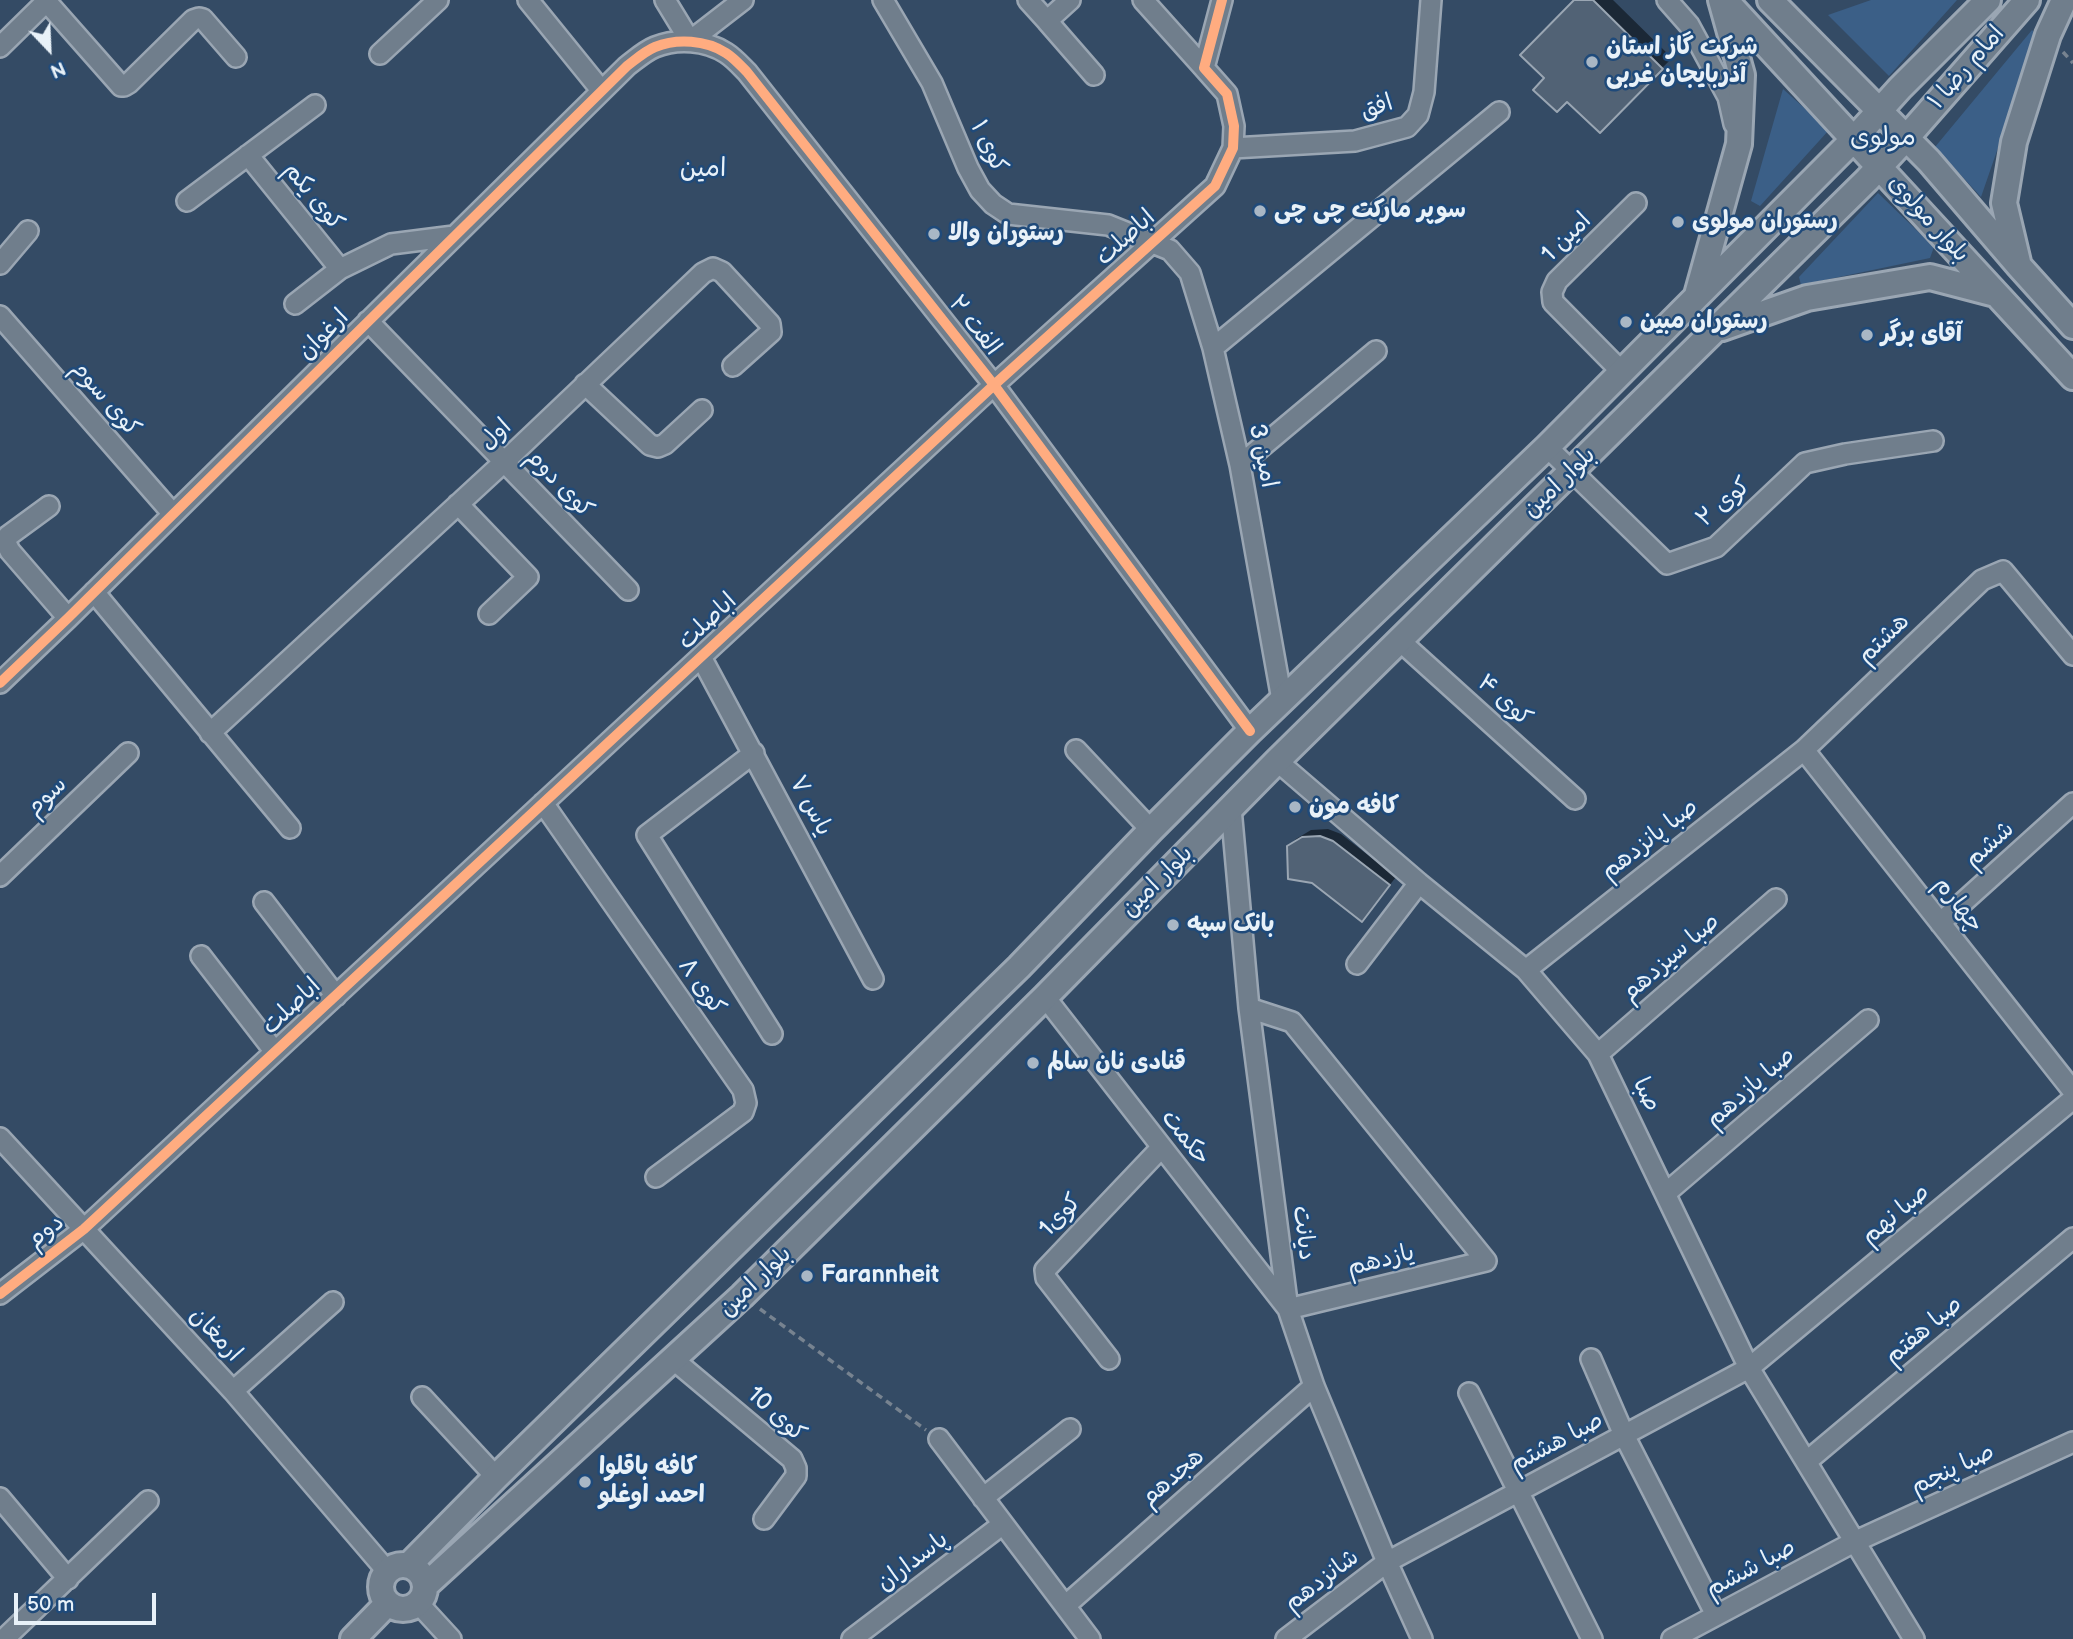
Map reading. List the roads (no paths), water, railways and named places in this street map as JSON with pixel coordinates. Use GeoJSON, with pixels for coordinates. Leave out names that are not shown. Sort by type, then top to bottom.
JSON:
{"type":"FeatureCollection","features":[{"type":"Feature","properties":{"kind":"main road"},"geometry":{"type":"LineString","coordinates":[[1696,299],[1739,144],[1742,75],[1723,0]]}},
{"type":"Feature","properties":{"kind":"main road","name":"بلوار مولوی"},"geometry":{"type":"LineString","coordinates":[[1723,0],[2073,377]]}},
{"type":"Feature","properties":{"kind":"main road","name":"بلوار مولوی"},"geometry":{"type":"LineString","coordinates":[[1770,0],[1907,137],[2073,326]]}},
{"type":"Feature","properties":{"kind":"main road","name":"امام رضا ۱"},"geometry":{"type":"LineString","coordinates":[[1854,139],[1988,0]]}},
{"type":"Feature","properties":{"kind":"main road","name":"امام رضا ۱"},"geometry":{"type":"LineString","coordinates":[[1880,167],[2026,0]]}},
{"type":"Feature","properties":{"kind":"main road"},"geometry":{"type":"LineString","coordinates":[[2019,266],[2004,203],[2014,142],[2048,35],[2064,0]]}},
{"type":"Feature","properties":{"kind":"main road","name":"بلوار امین"},"geometry":{"type":"LineString","coordinates":[[398,1568],[496,1477],[1019,967],[1250,731],[1547,447],[1854,139]]}},
{"type":"Feature","properties":{"kind":"main road","name":"بلوار امین"},"geometry":{"type":"LineString","coordinates":[[422,1595],[742,1296],[1045,998],[1277,761],[1880,167]]}},
{"type":"Feature","properties":{"kind":"main road"},"geometry":{"type":"LineString","coordinates":[[1714,331],[1807,298],[1930,277],[1995,294]]}},
{"type":"Feature","properties":{"kind":"main road"},"geometry":{"type":"LineString","coordinates":[[1019,967],[1045,998]]}},
{"type":"Feature","properties":{"kind":"main road"},"geometry":{"type":"LineString","coordinates":[[398,1568],[421,1574],[422,1595],[407,1609],[394,1607],[384,1598],[381,1584],[398,1568]]}},
{"type":"Feature","properties":{"kind":"main road"},"geometry":{"type":"LineString","coordinates":[[353,1639],[388,1604]]}},
{"type":"Feature","properties":{"kind":"street"},"geometry":{"type":"LineString","coordinates":[[380,54],[438,0]]}},
{"type":"Feature","properties":{"kind":"street"},"geometry":{"type":"LineString","coordinates":[[528,0],[601,90]]}},
{"type":"Feature","properties":{"kind":"street"},"geometry":{"type":"LineString","coordinates":[[665,0],[690,41],[743,0]]}},
{"type":"Feature","properties":{"kind":"street","name":"کوی ۱"},"geometry":{"type":"LineString","coordinates":[[883,0],[932,83],[968,168],[980,190],[993,204],[1008,214],[1108,225],[1152,243]]}},
{"type":"Feature","properties":{"kind":"street"},"geometry":{"type":"LineString","coordinates":[[1028,0],[1094,75]]}},
{"type":"Feature","properties":{"kind":"street"},"geometry":{"type":"LineString","coordinates":[[1047,21],[1070,0]]}},
{"type":"Feature","properties":{"kind":"street"},"geometry":{"type":"LineString","coordinates":[[1143,0],[1204,68]]}},
{"type":"Feature","properties":{"kind":"street"},"geometry":{"type":"LineString","coordinates":[[1204,68],[1222,0]]}},
{"type":"Feature","properties":{"kind":"street","name":"افق"},"geometry":{"type":"LineString","coordinates":[[1233,148],[1356,141],[1407,127],[1418,115],[1424,92],[1431,0]]}},
{"type":"Feature","properties":{"kind":"street"},"geometry":{"type":"LineString","coordinates":[[1667,0],[1689,25],[1728,97],[1739,144]]}},
{"type":"Feature","properties":{"kind":"street"},"geometry":{"type":"LineString","coordinates":[[0,47],[38,3],[121,86],[129,83],[193,20],[199,18],[236,57]]}},
{"type":"Feature","properties":{"kind":"street","name":"ارغوان"},"geometry":{"type":"LineString","coordinates":[[0,683],[601,90],[627,66],[654,47],[690,41]]}},
{"type":"Feature","properties":{"kind":"street","name":"الفت ۲"},"geometry":{"type":"LineString","coordinates":[[690,41],[726,53],[747,72],[994,385],[1250,731]]}},
{"type":"Feature","properties":{"kind":"street","name":"اباصلت"},"geometry":{"type":"LineString","coordinates":[[84,1229],[994,385],[1215,186],[1233,148],[1234,126],[1227,93],[1204,68]]}},
{"type":"Feature","properties":{"kind":"street"},"geometry":{"type":"LineString","coordinates":[[187,201],[315,104]]}},
{"type":"Feature","properties":{"kind":"street"},"geometry":{"type":"LineString","coordinates":[[1213,348],[1499,112]]}},
{"type":"Feature","properties":{"kind":"street","name":"کوی یکم"},"geometry":{"type":"LineString","coordinates":[[248,155],[340,269]]}},
{"type":"Feature","properties":{"kind":"street","name":"امین 1"},"geometry":{"type":"LineString","coordinates":[[1622,372],[1553,302],[1552,292],[1557,281],[1636,204]]}},
{"type":"Feature","properties":{"kind":"street"},"geometry":{"type":"LineString","coordinates":[[0,264],[28,231]]}},
{"type":"Feature","properties":{"kind":"street"},"geometry":{"type":"LineString","coordinates":[[295,303],[340,269],[391,244],[454,236]]}},
{"type":"Feature","properties":{"kind":"street","name":"امین 3"},"geometry":{"type":"LineString","coordinates":[[1152,243],[1170,250],[1190,273],[1213,348],[1240,465],[1282,700]]}},
{"type":"Feature","properties":{"kind":"street","name":"اول"},"geometry":{"type":"LineString","coordinates":[[210,733],[704,273],[713,268],[722,272],[771,328],[771,332],[733,366]]}},
{"type":"Feature","properties":{"kind":"street","name":"کوی سوم"},"geometry":{"type":"LineString","coordinates":[[0,316],[173,514]]}},
{"type":"Feature","properties":{"kind":"street","name":"کوی دوم"},"geometry":{"type":"LineString","coordinates":[[368,321],[628,590]]}},
{"type":"Feature","properties":{"kind":"street"},"geometry":{"type":"LineString","coordinates":[[1240,465],[1376,351]]}},
{"type":"Feature","properties":{"kind":"street"},"geometry":{"type":"LineString","coordinates":[[585,384],[650,445],[657,447],[665,444],[702,410]]}},
{"type":"Feature","properties":{"kind":"street","name":"کوی ۲"},"geometry":{"type":"LineString","coordinates":[[1571,472],[1667,564],[1716,547],[1805,463],[1933,441]]}},
{"type":"Feature","properties":{"kind":"street"},"geometry":{"type":"LineString","coordinates":[[1547,447],[1571,472]]}},
{"type":"Feature","properties":{"kind":"street"},"geometry":{"type":"LineString","coordinates":[[458,504],[528,577],[489,614]]}},
{"type":"Feature","properties":{"kind":"street"},"geometry":{"type":"LineString","coordinates":[[48,506],[8,537],[6,543],[68,618]]}},
{"type":"Feature","properties":{"kind":"street","name":"هشتم"},"geometry":{"type":"LineString","coordinates":[[1804,750],[1982,580],[2003,571],[2073,655]]}},
{"type":"Feature","properties":{"kind":"street"},"geometry":{"type":"LineString","coordinates":[[94,592],[290,828]]}},
{"type":"Feature","properties":{"kind":"street","name":"کوی ۴"},"geometry":{"type":"LineString","coordinates":[[1399,640],[1575,799]]}},
{"type":"Feature","properties":{"kind":"street","name":"یاس ۷"},"geometry":{"type":"LineString","coordinates":[[701,657],[873,979]]}},
{"type":"Feature","properties":{"kind":"street"},"geometry":{"type":"LineString","coordinates":[[1076,750],[1151,830]]}},
{"type":"Feature","properties":{"kind":"street","name":"چهارم"},"geometry":{"type":"LineString","coordinates":[[1804,750],[2073,1091]]}},
{"type":"Feature","properties":{"kind":"street","name":"صبا پانزدهم"},"geometry":{"type":"LineString","coordinates":[[1526,970],[1804,750]]}},
{"type":"Feature","properties":{"kind":"street","name":"سوم"},"geometry":{"type":"LineString","coordinates":[[0,876],[128,753]]}},
{"type":"Feature","properties":{"kind":"street"},"geometry":{"type":"LineString","coordinates":[[754,753],[647,835],[772,1034]]}},
{"type":"Feature","properties":{"kind":"street","name":"صبا"},"geometry":{"type":"LineString","coordinates":[[1277,761],[1419,883],[1526,970],[1598,1055],[1749,1367],[1914,1639]]}},
{"type":"Feature","properties":{"kind":"street","name":"کوی ۸"},"geometry":{"type":"LineString","coordinates":[[543,803],[743,1090],[746,1102],[743,1112],[656,1177]]}},
{"type":"Feature","properties":{"kind":"street","name":"ششم"},"geometry":{"type":"LineString","coordinates":[[1940,923],[2073,803]]}},
{"type":"Feature","properties":{"kind":"street","name":"دیانت"},"geometry":{"type":"LineString","coordinates":[[1231,808],[1249,1008],[1288,1309],[1314,1386],[1422,1639]]}},
{"type":"Feature","properties":{"kind":"street"},"geometry":{"type":"LineString","coordinates":[[1357,964],[1419,883]]}},
{"type":"Feature","properties":{"kind":"street","name":"صبا سیزدهم"},"geometry":{"type":"LineString","coordinates":[[1598,1055],[1776,898]]}},
{"type":"Feature","properties":{"kind":"street"},"geometry":{"type":"LineString","coordinates":[[264,902],[336,996]]}},
{"type":"Feature","properties":{"kind":"street"},"geometry":{"type":"LineString","coordinates":[[201,956],[275,1052]]}},
{"type":"Feature","properties":{"kind":"street","name":"حکمت"},"geometry":{"type":"LineString","coordinates":[[1045,998],[1288,1309]]}},
{"type":"Feature","properties":{"kind":"street","name":"یازدهم"},"geometry":{"type":"LineString","coordinates":[[1249,1008],[1292,1022],[1486,1261],[1288,1309]]}},
{"type":"Feature","properties":{"kind":"street","name":"صبا یازدهم"},"geometry":{"type":"LineString","coordinates":[[1666,1193],[1868,1020]]}},
{"type":"Feature","properties":{"kind":"street","name":"صبا نهم"},"geometry":{"type":"LineString","coordinates":[[1749,1367],[2073,1099]]}},
{"type":"Feature","properties":{"kind":"street","name":"ارمغان"},"geometry":{"type":"LineString","coordinates":[[0,1138],[398,1568]]}},
{"type":"Feature","properties":{"kind":"street","name":"کوی1"},"geometry":{"type":"LineString","coordinates":[[1109,1359],[1046,1278],[1045,1270],[1161,1147]]}},
{"type":"Feature","properties":{"kind":"street","name":"دوم"},"geometry":{"type":"LineString","coordinates":[[0,1294],[84,1229]]}},
{"type":"Feature","properties":{"kind":"street","name":"صبا هفتم"},"geometry":{"type":"LineString","coordinates":[[1806,1462],[2073,1238]]}},
{"type":"Feature","properties":{"kind":"street"},"geometry":{"type":"LineString","coordinates":[[233,1391],[333,1302]]}},
{"type":"Feature","properties":{"kind":"street"},"geometry":{"type":"LineString","coordinates":[[1591,1359],[1624,1435],[1716,1615]]}},
{"type":"Feature","properties":{"kind":"street","name":"کوی 10"},"geometry":{"type":"LineString","coordinates":[[674,1360],[792,1459],[796,1476],[764,1519]]}},
{"type":"Feature","properties":{"kind":"street","name":"صبا هشتم"},"geometry":{"type":"LineString","coordinates":[[1387,1562],[1749,1367]]}},
{"type":"Feature","properties":{"kind":"street","name":"هجدهم"},"geometry":{"type":"LineString","coordinates":[[1065,1606],[1314,1386]]}},
{"type":"Feature","properties":{"kind":"street"},"geometry":{"type":"LineString","coordinates":[[1469,1393],[1592,1639]]}},
{"type":"Feature","properties":{"kind":"street"},"geometry":{"type":"LineString","coordinates":[[422,1397],[496,1477]]}},
{"type":"Feature","properties":{"kind":"street"},"geometry":{"type":"LineString","coordinates":[[983,1498],[1070,1429]]}},
{"type":"Feature","properties":{"kind":"street"},"geometry":{"type":"LineString","coordinates":[[939,1439],[1090,1639]]}},
{"type":"Feature","properties":{"kind":"street","name":"صبا پنجم"},"geometry":{"type":"LineString","coordinates":[[1854,1542],[2073,1442]]}},
{"type":"Feature","properties":{"kind":"street"},"geometry":{"type":"LineString","coordinates":[[0,1498],[68,1579]]}},
{"type":"Feature","properties":{"kind":"street"},"geometry":{"type":"LineString","coordinates":[[4,1639],[148,1501]]}},
{"type":"Feature","properties":{"kind":"street","name":"پاسداران"},"geometry":{"type":"LineString","coordinates":[[852,1639],[1003,1524]]}},
{"type":"Feature","properties":{"kind":"street","name":"صبا ششم"},"geometry":{"type":"LineString","coordinates":[[1672,1639],[1854,1542]]}},
{"type":"Feature","properties":{"kind":"street","name":"شانزدهم"},"geometry":{"type":"LineString","coordinates":[[1286,1639],[1387,1562]]}},
{"type":"Feature","properties":{"kind":"street"},"geometry":{"type":"LineString","coordinates":[[422,1595],[452,1639]]}},
{"type":"Feature","properties":{"kind":"place","name":"شرکت گاز استان آذربایجان غربی"},"geometry":{"type":"Point","coordinates":[1592,62]}},
{"type":"Feature","properties":{"kind":"place","name":"سوپر مارکت چی چی"},"geometry":{"type":"Point","coordinates":[1260,211]}},
{"type":"Feature","properties":{"kind":"place","name":"رستوران مولوی"},"geometry":{"type":"Point","coordinates":[1678,222]}},
{"type":"Feature","properties":{"kind":"place","name":"رستوران والا"},"geometry":{"type":"Point","coordinates":[934,234]}},
{"type":"Feature","properties":{"kind":"place","name":"رستوران مبین"},"geometry":{"type":"Point","coordinates":[1626,322]}},
{"type":"Feature","properties":{"kind":"place","name":"آقاى برگر"},"geometry":{"type":"Point","coordinates":[1867,335]}},
{"type":"Feature","properties":{"kind":"place","name":"کافه مون"},"geometry":{"type":"Point","coordinates":[1295,807]}},
{"type":"Feature","properties":{"kind":"place","name":"بانک سپه"},"geometry":{"type":"Point","coordinates":[1173,925]}},
{"type":"Feature","properties":{"kind":"place","name":"قنادی نان سالم"},"geometry":{"type":"Point","coordinates":[1033,1063]}},
{"type":"Feature","properties":{"kind":"place","name":"Farannheit"},"geometry":{"type":"Point","coordinates":[807,1276]}},
{"type":"Feature","properties":{"kind":"place","name":"کافه باقلوا احمد اوغلو"},"geometry":{"type":"Point","coordinates":[585,1482]}},
{"type":"Feature","properties":{"kind":"district","name":"مولوی"},"geometry":{"type":"Point","coordinates":[1883,138]}},
{"type":"Feature","properties":{"kind":"district","name":"امین"},"geometry":{"type":"Point","coordinates":[703,169]}}]}
